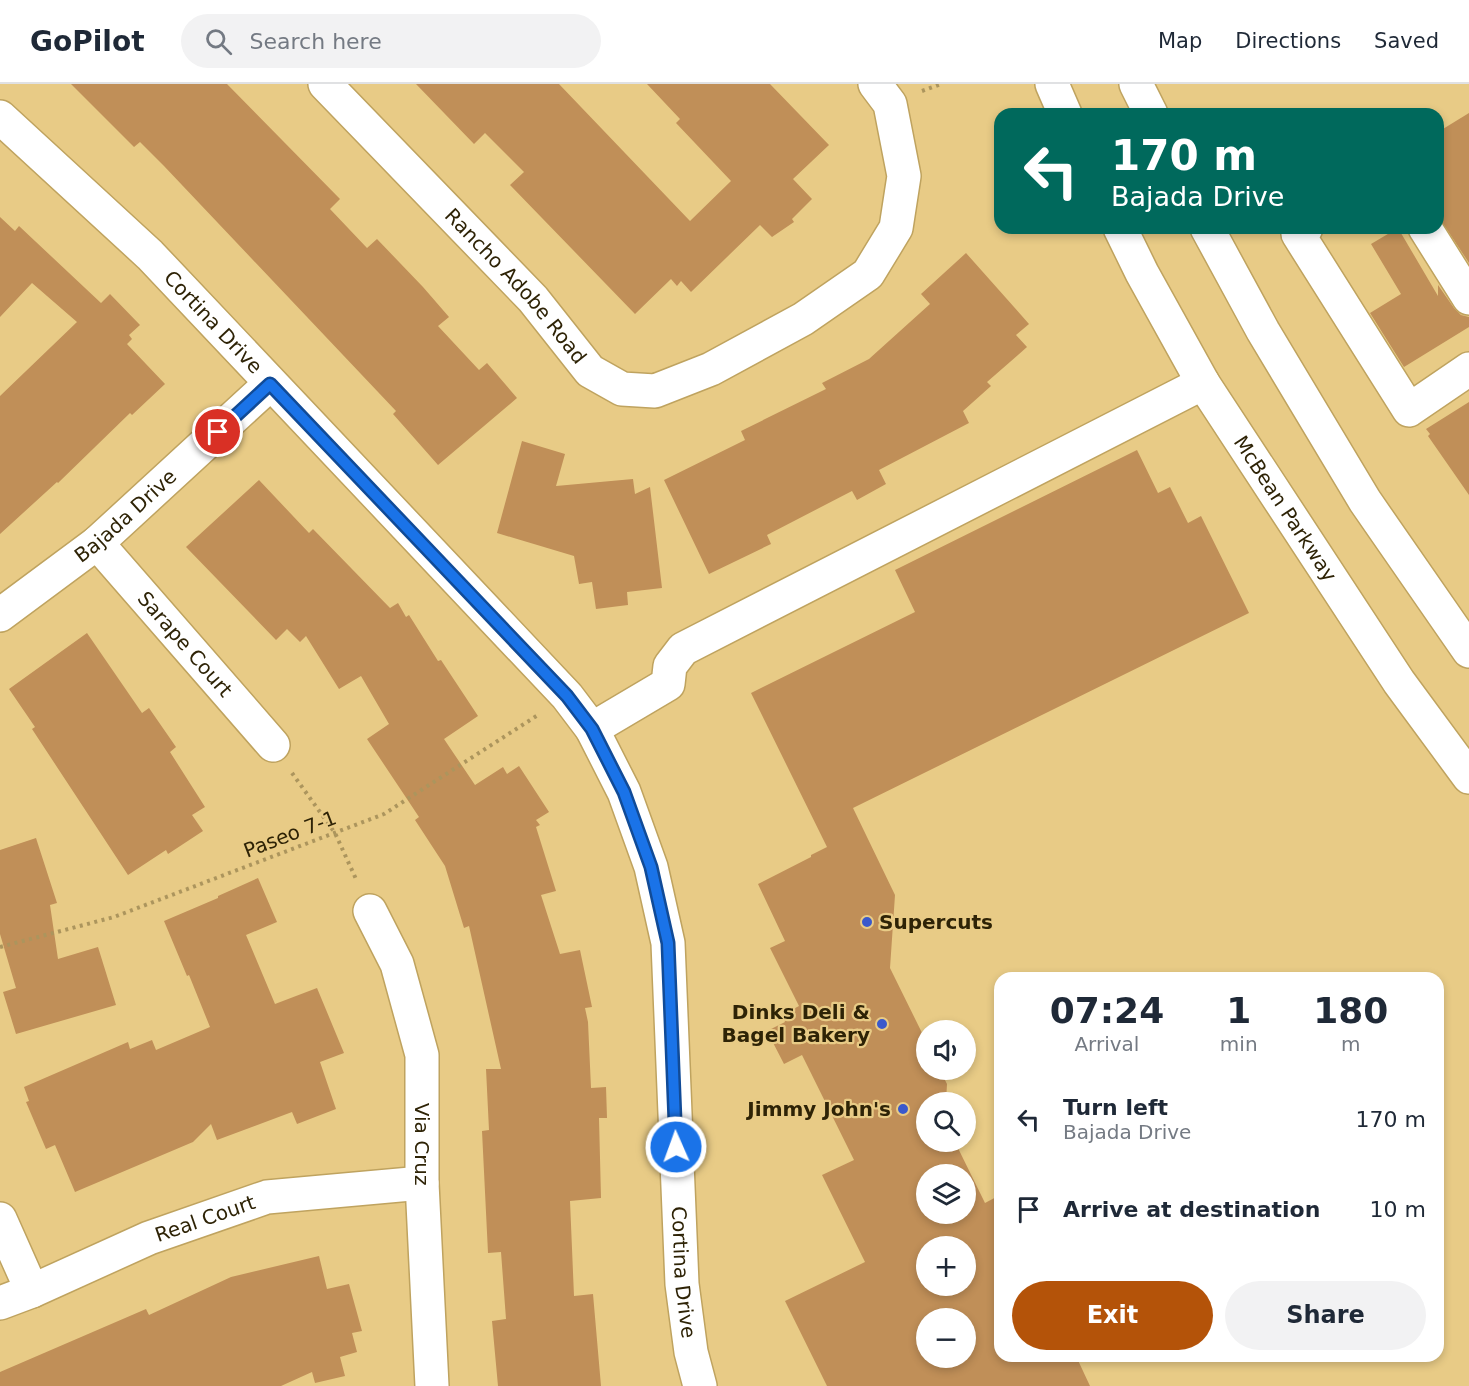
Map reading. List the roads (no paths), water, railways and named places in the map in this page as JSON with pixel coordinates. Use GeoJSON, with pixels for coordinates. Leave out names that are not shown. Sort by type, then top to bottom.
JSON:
{"type":"FeatureCollection","features":[{"type":"Feature","properties":{"kind":"street","name":"Rancho Adobe Road"},"geometry":{"type":"LineString","coordinates":[[325,84],[533,299],[590,371],[622,389],[655,391],[711,369],[803,319],[868,274],[896,228],[904,176],[890,104],[875,84]]}},
{"type":"Feature","properties":{"kind":"street"},"geometry":{"type":"LineString","coordinates":[[1052,84],[1062,108]]}},
{"type":"Feature","properties":{"kind":"street"},"geometry":{"type":"LineString","coordinates":[[1136,84],[1148,108]]}},
{"type":"Feature","properties":{"kind":"street","name":"Cortina Drive"},"geometry":{"type":"LineString","coordinates":[[0,117],[150,255],[567,696],[592,729],[624,792],[648,856],[668,943],[682,1284],[691,1352],[700,1386]]}},
{"type":"Feature","properties":{"kind":"street","name":"McBean Parkway"},"geometry":{"type":"LineString","coordinates":[[1123,234],[1203,384],[1399,682],[1469,777]]}},
{"type":"Feature","properties":{"kind":"street"},"geometry":{"type":"LineString","coordinates":[[1211,234],[1263,331],[1365,501],[1466,644]]}},
{"type":"Feature","properties":{"kind":"street"},"geometry":{"type":"LineString","coordinates":[[1298,234],[1409,410],[1469,369]]}},
{"type":"Feature","properties":{"kind":"street"},"geometry":{"type":"LineString","coordinates":[[1429,234],[1469,298]]}},
{"type":"Feature","properties":{"kind":"street","name":"Bajada Drive"},"geometry":{"type":"LineString","coordinates":[[0,615],[97,543],[270,384]]}},
{"type":"Feature","properties":{"kind":"street"},"geometry":{"type":"LineString","coordinates":[[592,729],[668,684],[670,666],[683,649],[1203,384]]}},
{"type":"Feature","properties":{"kind":"street","name":"Sarape Court"},"geometry":{"type":"LineString","coordinates":[[97,543],[273,745]]}},
{"type":"Feature","properties":{"kind":"street","name":"Via Cruz"},"geometry":{"type":"LineString","coordinates":[[370,911],[397,964],[422,1054],[422,1183],[432,1386]]}},
{"type":"Feature","properties":{"kind":"street","name":"Real Court"},"geometry":{"type":"LineString","coordinates":[[0,1303],[149,1238],[267,1197],[422,1183]]}},
{"type":"Feature","properties":{"kind":"street"},"geometry":{"type":"LineString","coordinates":[[0,1219],[32,1291]]}},
{"type":"Feature","properties":{"kind":"place","name":"Supercuts"},"geometry":{"type":"Point","coordinates":[867,922]}},
{"type":"Feature","properties":{"kind":"place","name":"Dinks Deli & Bagel Bakery"},"geometry":{"type":"Point","coordinates":[882,1024]}},
{"type":"Feature","properties":{"kind":"place","name":"Jimmy John's"},"geometry":{"type":"Point","coordinates":[903,1109]}}]}
